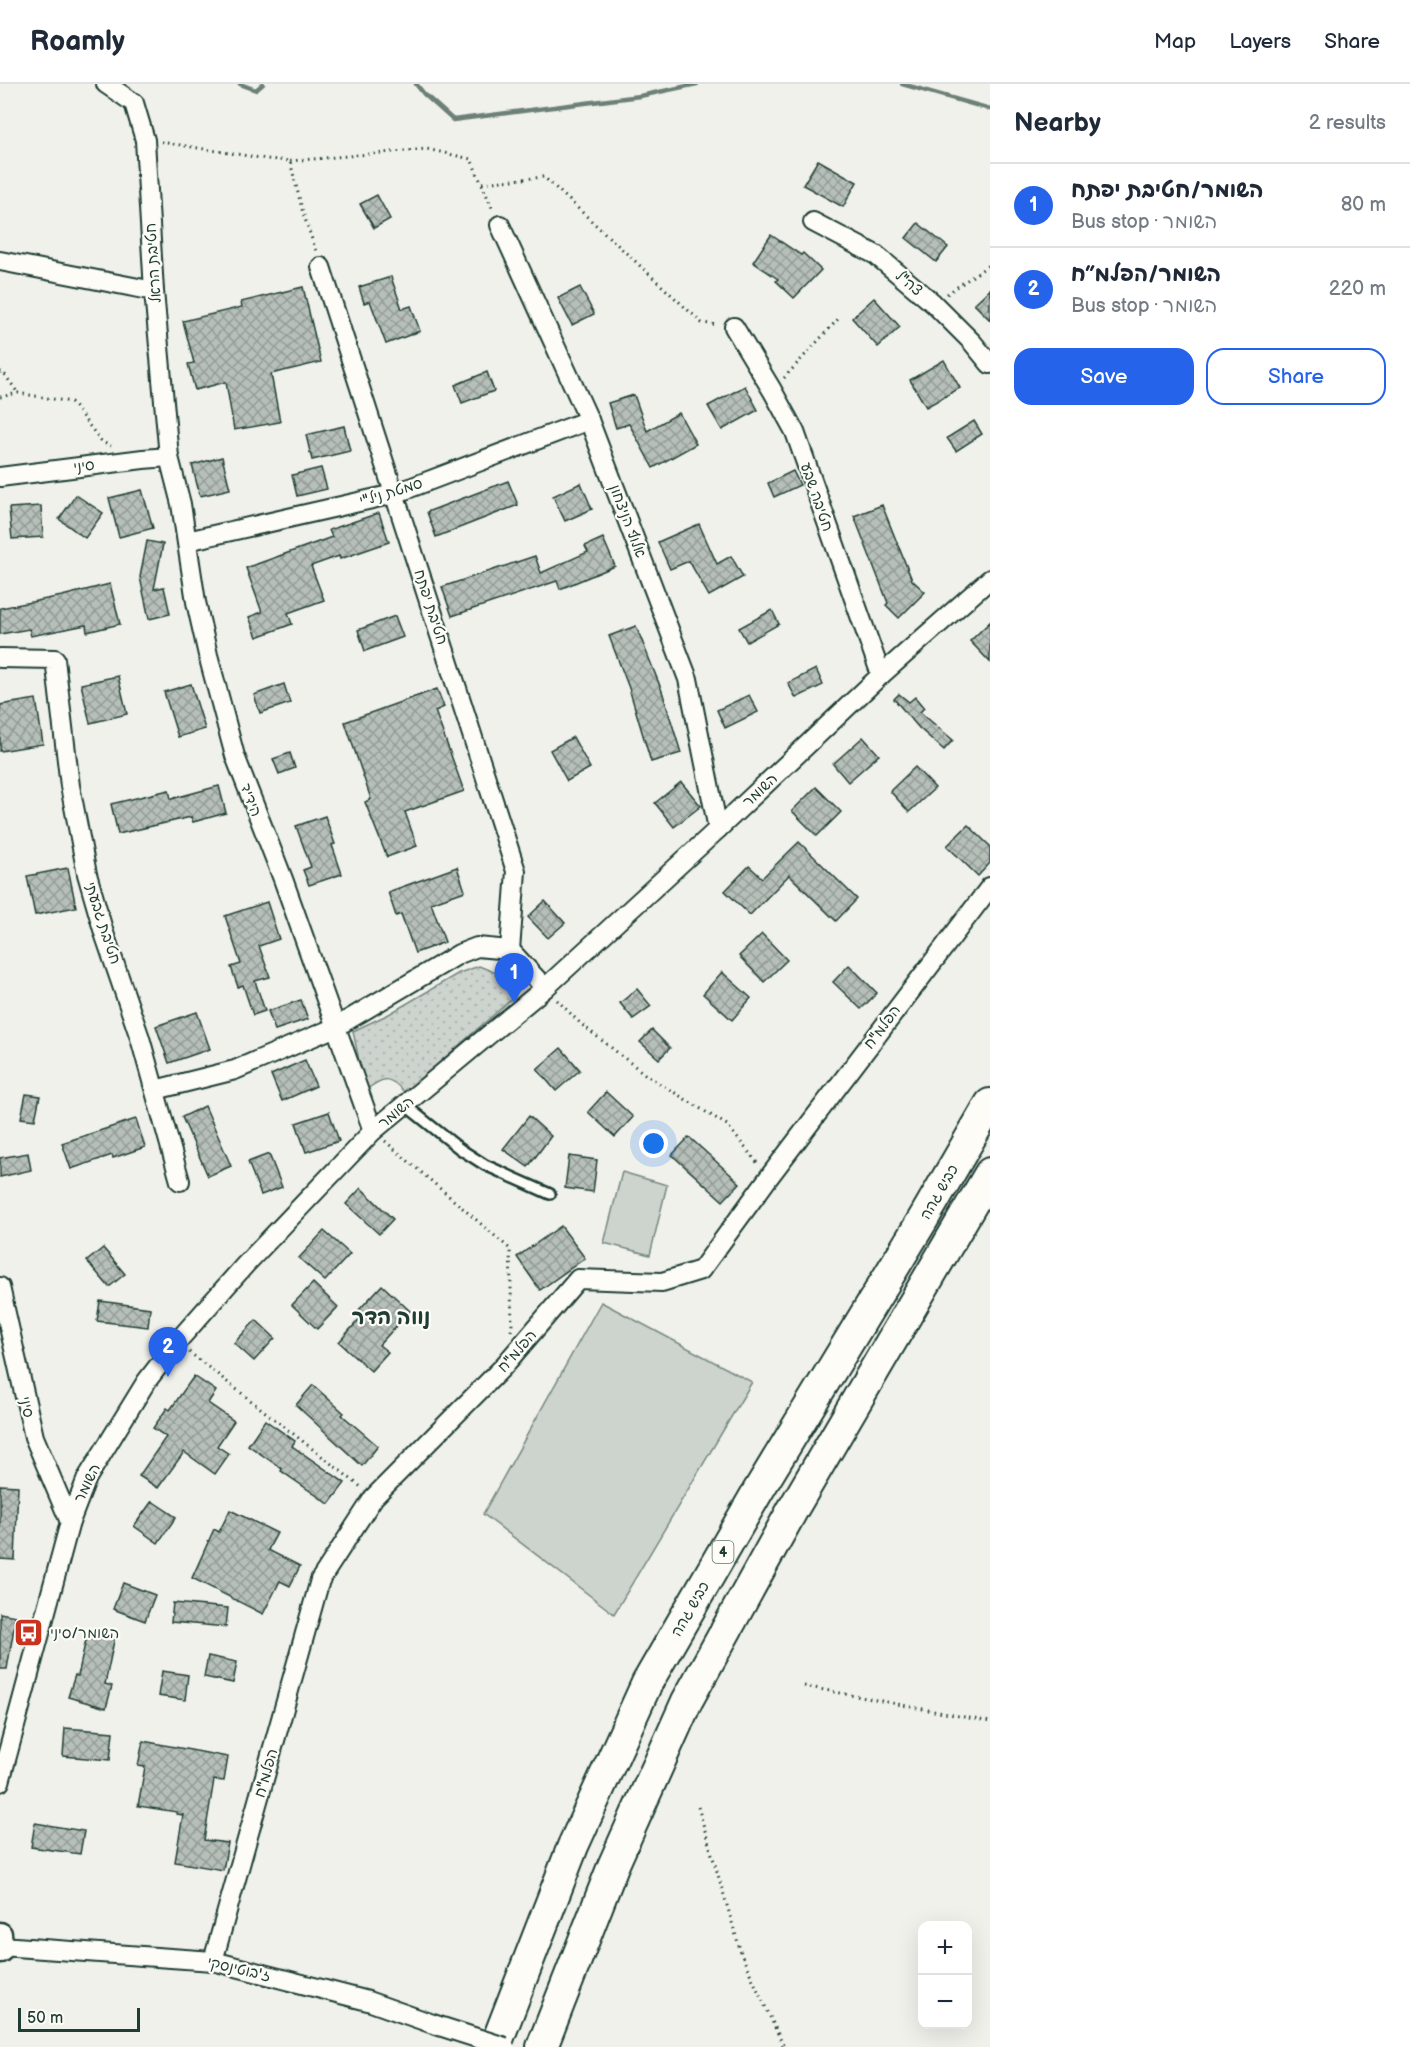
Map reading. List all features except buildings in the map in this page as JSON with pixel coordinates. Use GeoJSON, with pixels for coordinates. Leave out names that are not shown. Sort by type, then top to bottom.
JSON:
{"type":"FeatureCollection","features":[{"type":"Feature","properties":{"kind":"highway","name":"כביש גהה"},"geometry":{"type":"LineString","coordinates":[[495,2047],[573,1846],[647,1683],[758,1491],[922,1221],[990,1104]]}},
{"type":"Feature","properties":{"kind":"highway"},"geometry":{"type":"LineString","coordinates":[[542,2047],[613,1866],[687,1701],[793,1509],[990,1173]]}},
{"type":"Feature","properties":{"kind":"street","name":"חטיבת הראל"},"geometry":{"type":"LineString","coordinates":[[106,84],[134,103],[145,140],[154,291],[169,458]]}},
{"type":"Feature","properties":{"kind":"street","name":"צה\"ל"},"geometry":{"type":"LineString","coordinates":[[813,222],[876,255],[933,303],[972,342],[990,364]]}},
{"type":"Feature","properties":{"kind":"street","name":"אלוף הניצחון"},"geometry":{"type":"LineString","coordinates":[[500,225],[589,420],[688,679],[718,829]]}},
{"type":"Feature","properties":{"kind":"street"},"geometry":{"type":"LineString","coordinates":[[0,261],[154,291]]}},
{"type":"Feature","properties":{"kind":"street","name":"חטיבת יפתח"},"geometry":{"type":"LineString","coordinates":[[321,267],[516,871],[510,950]]}},
{"type":"Feature","properties":{"kind":"street","name":"חטיבה שבע"},"geometry":{"type":"LineString","coordinates":[[734,327],[795,432],[881,675]]}},
{"type":"Feature","properties":{"kind":"street","name":"סמטת ניל\"י"},"geometry":{"type":"LineString","coordinates":[[187,542],[394,494],[589,420]]}},
{"type":"Feature","properties":{"kind":"street","name":"סיני"},"geometry":{"type":"LineString","coordinates":[[0,477],[143,459],[169,458]]}},
{"type":"Feature","properties":{"kind":"street","name":"הידיד"},"geometry":{"type":"LineString","coordinates":[[169,458],[182,504],[196,602],[234,756],[283,879],[373,1131]]}},
{"type":"Feature","properties":{"kind":"street","name":"השומר"},"geometry":{"type":"LineString","coordinates":[[0,1782],[70,1522],[87,1478],[146,1382],[176,1342],[245,1265],[373,1131],[545,988],[881,675],[990,579]]}},
{"type":"Feature","properties":{"kind":"street","name":"חטיבת גבעתי"},"geometry":{"type":"LineString","coordinates":[[0,658],[56,659],[70,786],[87,874],[155,1090],[180,1181]]}},
{"type":"Feature","properties":{"kind":"street","name":"הפלמ\"ח"},"geometry":{"type":"LineString","coordinates":[[213,1961],[320,1580],[374,1497],[502,1368],[578,1279],[662,1282],[701,1270],[990,887]]}},
{"type":"Feature","properties":{"kind":"street"},"geometry":{"type":"LineString","coordinates":[[155,1090],[235,1070],[336,1027],[459,954],[477,947],[510,950],[545,988]]}},
{"type":"Feature","properties":{"kind":"street","name":"סיני"},"geometry":{"type":"LineString","coordinates":[[0,1287],[34,1437],[70,1522]]}},
{"type":"Feature","properties":{"kind":"street","name":"ז'בוטינסקי"},"geometry":{"type":"LineString","coordinates":[[0,1944],[213,1961],[368,2001],[505,2047]]}},
{"type":"Feature","properties":{"kind":"lane"},"geometry":{"type":"LineString","coordinates":[[405,1105],[460,1149],[485,1165],[550,1194]]}},
{"type":"Feature","properties":{"kind":"path"},"geometry":{"type":"LineString","coordinates":[[145,140],[290,161],[426,149],[471,159],[500,225]]}},
{"type":"Feature","properties":{"kind":"path"},"geometry":{"type":"LineString","coordinates":[[290,161],[303,213],[321,267]]}},
{"type":"Feature","properties":{"kind":"path"},"geometry":{"type":"LineString","coordinates":[[482,183],[544,177],[702,323],[734,327]]}},
{"type":"Feature","properties":{"kind":"path"},"geometry":{"type":"LineString","coordinates":[[933,303],[990,264]]}},
{"type":"Feature","properties":{"kind":"path"},"geometry":{"type":"LineString","coordinates":[[772,390],[840,317]]}},
{"type":"Feature","properties":{"kind":"path"},"geometry":{"type":"LineString","coordinates":[[0,372],[3,372],[18,393]]}},
{"type":"Feature","properties":{"kind":"path"},"geometry":{"type":"LineString","coordinates":[[0,397],[18,393],[71,402],[102,442],[112,447]]}},
{"type":"Feature","properties":{"kind":"path"},"geometry":{"type":"LineString","coordinates":[[545,988],[581,1024],[646,1075],[727,1125],[769,1177]]}},
{"type":"Feature","properties":{"kind":"path"},"geometry":{"type":"LineString","coordinates":[[373,1131],[510,1249],[512,1326],[510,1336]]}},
{"type":"Feature","properties":{"kind":"path"},"geometry":{"type":"LineString","coordinates":[[176,1342],[374,1497]]}},
{"type":"Feature","properties":{"kind":"path"},"geometry":{"type":"LineString","coordinates":[[804,1686],[990,1722]]}},
{"type":"Feature","properties":{"kind":"path"},"geometry":{"type":"LineString","coordinates":[[698,1807],[742,1956],[784,2047]]}},
{"type":"Feature","properties":{"kind":"shaded area"},"geometry":{"type":"Polygon","coordinates":[[[479,966],[499,974],[515,996],[405,1093],[395,1083],[386,1080],[377,1082],[365,1091],[353,1031],[389,1014],[459,973],[479,966]]]}},
{"type":"Feature","properties":{"kind":"shaded area"},"geometry":{"type":"Polygon","coordinates":[[[622,1172],[667,1185],[650,1255],[604,1243],[622,1172]]]}},
{"type":"Feature","properties":{"kind":"shaded area"},"geometry":{"type":"Polygon","coordinates":[[[601,1302],[752,1382],[614,1614],[483,1514],[601,1302]]]}},
{"type":"Feature","properties":{"kind":"waterway"},"geometry":{"type":"LineString","coordinates":[[240,84],[256,90],[263,84]]}},
{"type":"Feature","properties":{"kind":"waterway"},"geometry":{"type":"LineString","coordinates":[[416,84],[453,120],[640,96],[697,84]]}},
{"type":"Feature","properties":{"kind":"waterway"},"geometry":{"type":"LineString","coordinates":[[902,84],[990,109]]}},
{"type":"Feature","properties":{"kind":"place","name":"השומר/חטיבת יפתח"},"geometry":{"type":"Point","coordinates":[514,1003]}},
{"type":"Feature","properties":{"kind":"place","name":"השומר/הפלמ״ח"},"geometry":{"type":"Point","coordinates":[168,1377]}},
{"type":"Feature","properties":{"kind":"place","name":"השומר/סיני"},"geometry":{"type":"Point","coordinates":[29,1633]}},
{"type":"Feature","properties":{"kind":"district","name":"נווה הדר"},"geometry":{"type":"Point","coordinates":[391,1317]}}]}
